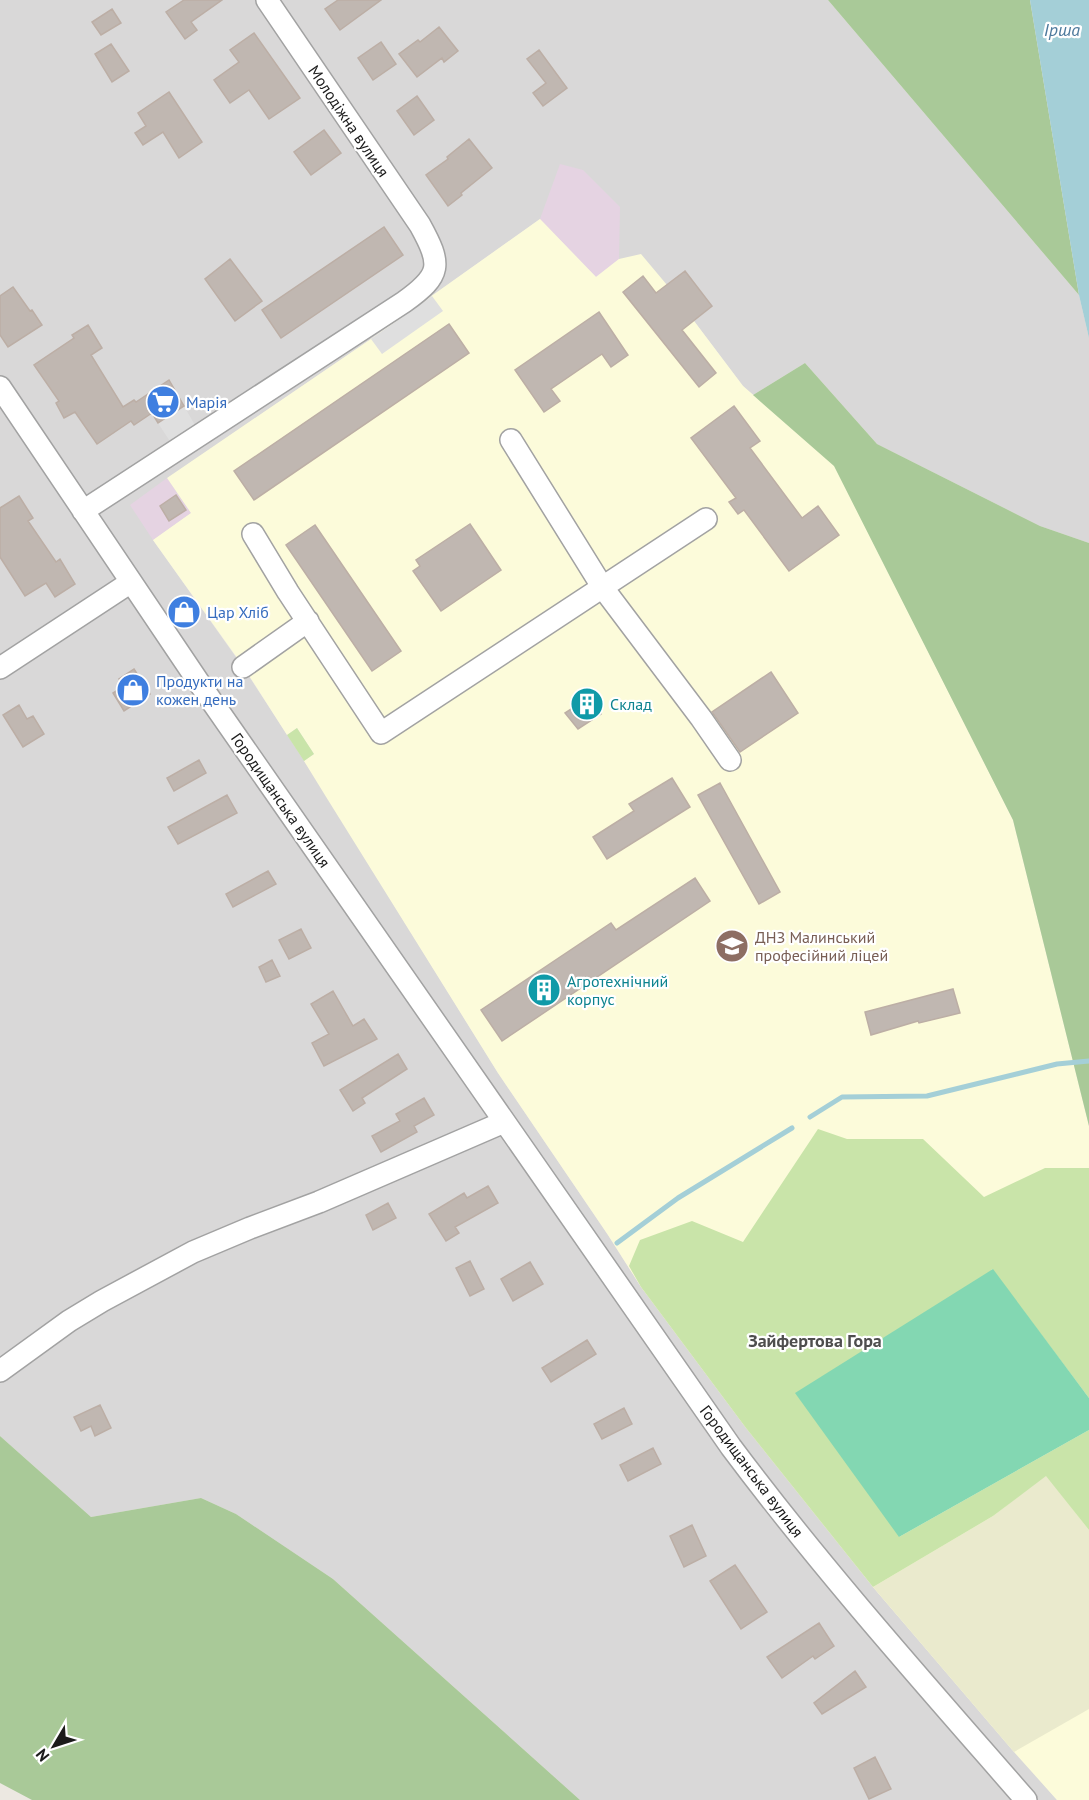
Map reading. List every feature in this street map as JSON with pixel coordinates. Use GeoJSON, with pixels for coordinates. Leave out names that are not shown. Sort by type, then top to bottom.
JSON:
{"type":"FeatureCollection","features":[{"type":"Feature","properties":{"kind":"street","name":"Молодіжна вулиця"},"geometry":{"type":"LineString","coordinates":[[83,511],[419,291],[426,286],[434,273],[434,253],[420,225],[267,0]]}},
{"type":"Feature","properties":{"kind":"street","name":"Городищанська вулиця"},"geometry":{"type":"LineString","coordinates":[[0,387],[130,582],[504,1122],[762,1488],[865,1614],[1026,1800]]}},
{"type":"Feature","properties":{"kind":"street"},"geometry":{"type":"LineString","coordinates":[[511,440],[603,588],[730,760]]}},
{"type":"Feature","properties":{"kind":"street"},"geometry":{"type":"LineString","coordinates":[[253,534],[288,592],[381,733],[706,519]]}},
{"type":"Feature","properties":{"kind":"street"},"geometry":{"type":"LineString","coordinates":[[0,668],[130,582]]}},
{"type":"Feature","properties":{"kind":"street"},"geometry":{"type":"LineString","coordinates":[[243,666],[308,621]]}},
{"type":"Feature","properties":{"kind":"street"},"geometry":{"type":"LineString","coordinates":[[0,1371],[69,1321],[194,1252],[319,1202],[504,1122]]}},
{"type":"Feature","properties":{"kind":"shaded area"},"geometry":{"type":"Polygon","coordinates":[[[0,0],[828,0],[1079,295],[1089,338],[1089,543],[1040,526],[877,444],[805,363],[753,395],[743,386],[694,321],[684,271],[667,285],[540,219],[371,339],[168,478],[191,513],[153,540],[243,667],[314,776],[498,1073],[641,1287],[873,1587],[1057,1800],[580,1800],[333,1579],[236,1514],[201,1498],[91,1517],[0,1436],[0,0]]]}},
{"type":"Feature","properties":{"kind":"shaded area"},"geometry":{"type":"Polygon","coordinates":[[[560,164],[583,170],[620,207],[619,259],[596,277],[540,219],[560,164]]]}},
{"type":"Feature","properties":{"kind":"shaded area","name":"ДНЗ Малинський професійний ліцей"},"geometry":{"type":"Polygon","coordinates":[[[540,219],[596,277],[619,259],[641,254],[667,285],[685,271],[712,306],[694,321],[743,386],[834,465],[1013,820],[1089,1126],[1089,1800],[1057,1800],[1014,1752],[873,1587],[746,1428],[641,1287],[498,1073],[304,761],[314,754],[297,728],[287,735],[243,666],[153,540],[191,513],[167,478],[371,339],[540,219]]]}},
{"type":"Feature","properties":{"kind":"shaded area"},"geometry":{"type":"Polygon","coordinates":[[[432,296],[443,311],[382,354],[371,339],[432,296]]]}},
{"type":"Feature","properties":{"kind":"shaded area"},"geometry":{"type":"Polygon","coordinates":[[[184,406],[196,427],[171,443],[158,423],[184,406]]]}},
{"type":"Feature","properties":{"kind":"shaded area"},"geometry":{"type":"Polygon","coordinates":[[[167,478],[191,513],[153,540],[130,505],[167,478]]]}},
{"type":"Feature","properties":{"kind":"shaded area"},"geometry":{"type":"Polygon","coordinates":[[[1046,1475],[1089,1530],[1089,1709],[1014,1752],[873,1587],[993,1516],[1046,1475]]]}},
{"type":"Feature","properties":{"kind":"green space"},"geometry":{"type":"Polygon","coordinates":[[[828,0],[1030,0],[1079,295],[828,0]]]}},
{"type":"Feature","properties":{"kind":"green space"},"geometry":{"type":"Polygon","coordinates":[[[805,363],[877,444],[1040,526],[1089,543],[1089,1126],[1013,820],[834,466],[753,395],[805,363]]]}},
{"type":"Feature","properties":{"kind":"green space"},"geometry":{"type":"Polygon","coordinates":[[[297,728],[314,754],[304,761],[287,735],[297,728]]]}},
{"type":"Feature","properties":{"kind":"green space"},"geometry":{"type":"Polygon","coordinates":[[[818,1129],[847,1139],[923,1139],[984,1197],[1045,1168],[1089,1168],[1089,1398],[992,1269],[899,1537],[1089,1430],[1089,1530],[1046,1476],[993,1516],[873,1587],[746,1428],[641,1287],[629,1266],[640,1240],[692,1221],[743,1242],[818,1129]]]}},
{"type":"Feature","properties":{"kind":"green space"},"geometry":{"type":"Polygon","coordinates":[[[993,1269],[1089,1398],[1089,1430],[899,1537],[795,1393],[993,1269]]]}},
{"type":"Feature","properties":{"kind":"green space"},"geometry":{"type":"Polygon","coordinates":[[[0,1436],[91,1517],[201,1498],[236,1514],[333,1579],[580,1800],[32,1800],[0,1783],[0,1436]]]}},
{"type":"Feature","properties":{"kind":"water","name":"Ірша"},"geometry":{"type":"Polygon","coordinates":[[[1030,0],[1089,0],[1089,338],[1079,295],[1030,0]]]}},
{"type":"Feature","properties":{"kind":"building"},"geometry":{"type":"Polygon","coordinates":[[[184,0],[222,0],[191,22],[197,30],[185,39],[166,12],[184,0]]]}},
{"type":"Feature","properties":{"kind":"building"},"geometry":{"type":"Polygon","coordinates":[[[338,0],[381,0],[340,30],[325,9],[338,0]]]}},
{"type":"Feature","properties":{"kind":"building"},"geometry":{"type":"Polygon","coordinates":[[[112,9],[121,23],[101,35],[92,22],[112,9]]]}},
{"type":"Feature","properties":{"kind":"building"},"geometry":{"type":"Polygon","coordinates":[[[439,27],[458,51],[444,62],[442,58],[417,77],[399,54],[418,40],[420,42],[439,27]]]}},
{"type":"Feature","properties":{"kind":"building"},"geometry":{"type":"Polygon","coordinates":[[[254,33],[300,98],[269,119],[249,90],[230,103],[214,80],[239,62],[230,50],[254,33]]]}},
{"type":"Feature","properties":{"kind":"building"},"geometry":{"type":"Polygon","coordinates":[[[381,42],[396,64],[373,80],[358,58],[381,42]]]}},
{"type":"Feature","properties":{"kind":"building"},"geometry":{"type":"Polygon","coordinates":[[[111,44],[129,71],[112,82],[95,54],[111,44]]]}},
{"type":"Feature","properties":{"kind":"building"},"geometry":{"type":"Polygon","coordinates":[[[539,50],[567,88],[543,106],[533,93],[546,83],[527,59],[539,50]]]}},
{"type":"Feature","properties":{"kind":"building"},"geometry":{"type":"Polygon","coordinates":[[[169,92],[202,142],[179,158],[163,132],[143,145],[135,133],[146,126],[138,113],[169,92]]]}},
{"type":"Feature","properties":{"kind":"building"},"geometry":{"type":"Polygon","coordinates":[[[417,96],[434,120],[414,135],[397,111],[417,96]]]}},
{"type":"Feature","properties":{"kind":"building"},"geometry":{"type":"Polygon","coordinates":[[[324,130],[341,153],[311,175],[294,152],[324,130]]]}},
{"type":"Feature","properties":{"kind":"building"},"geometry":{"type":"Polygon","coordinates":[[[469,139],[492,168],[448,206],[426,175],[448,159],[447,157],[469,139]]]}},
{"type":"Feature","properties":{"kind":"building"},"geometry":{"type":"Polygon","coordinates":[[[384,227],[403,255],[281,338],[262,310],[384,227]]]}},
{"type":"Feature","properties":{"kind":"building"},"geometry":{"type":"Polygon","coordinates":[[[230,259],[262,301],[235,321],[205,279],[230,259]]]}},
{"type":"Feature","properties":{"kind":"building"},"geometry":{"type":"Polygon","coordinates":[[[685,271],[712,306],[682,330],[716,373],[699,387],[623,292],[643,276],[656,293],[685,271]]]}},
{"type":"Feature","properties":{"kind":"building"},"geometry":{"type":"Polygon","coordinates":[[[13,287],[42,325],[8,347],[0,335],[0,296],[13,287]]]}},
{"type":"Feature","properties":{"kind":"building"},"geometry":{"type":"Polygon","coordinates":[[[599,312],[628,355],[611,367],[602,354],[551,389],[560,401],[544,412],[515,370],[599,312]]]}},
{"type":"Feature","properties":{"kind":"building"},"geometry":{"type":"Polygon","coordinates":[[[449,324],[469,353],[254,500],[234,471],[449,324]]]}},
{"type":"Feature","properties":{"kind":"building"},"geometry":{"type":"Polygon","coordinates":[[[88,325],[102,348],[91,355],[123,407],[134,400],[136,402],[169,380],[184,406],[158,423],[152,413],[134,425],[131,421],[97,444],[75,412],[64,418],[56,403],[59,401],[34,365],[74,338],[72,335],[88,325]]]}},
{"type":"Feature","properties":{"kind":"building"},"geometry":{"type":"Polygon","coordinates":[[[734,406],[760,441],[750,448],[802,518],[818,506],[839,535],[789,571],[744,510],[738,514],[729,502],[736,498],[691,438],[734,406]]]}},
{"type":"Feature","properties":{"kind":"building"},"geometry":{"type":"Polygon","coordinates":[[[176,495],[186,510],[169,521],[160,506],[176,495]]]}},
{"type":"Feature","properties":{"kind":"building"},"geometry":{"type":"Polygon","coordinates":[[[19,496],[33,518],[28,521],[56,562],[60,559],[75,584],[55,597],[46,583],[25,596],[0,557],[0,508],[19,496]]]}},
{"type":"Feature","properties":{"kind":"building"},"geometry":{"type":"Polygon","coordinates":[[[470,524],[501,570],[441,611],[413,571],[420,566],[416,560],[470,524]]]}},
{"type":"Feature","properties":{"kind":"building"},"geometry":{"type":"Polygon","coordinates":[[[315,525],[401,651],[372,671],[286,545],[315,525]]]}},
{"type":"Feature","properties":{"kind":"building","name":"Продукти на кожен день"},"geometry":{"type":"Polygon","coordinates":[[[134,669],[150,694],[124,711],[113,693],[124,686],[119,679],[134,669]]]}},
{"type":"Feature","properties":{"kind":"building"},"geometry":{"type":"Polygon","coordinates":[[[771,672],[798,713],[740,752],[712,712],[771,672]]]}},
{"type":"Feature","properties":{"kind":"building","name":"Склад"},"geometry":{"type":"Polygon","coordinates":[[[591,696],[601,714],[578,729],[565,713],[591,696]]]}},
{"type":"Feature","properties":{"kind":"building"},"geometry":{"type":"Polygon","coordinates":[[[19,705],[27,719],[33,716],[44,734],[23,747],[3,715],[19,705]]]}},
{"type":"Feature","properties":{"kind":"building"},"geometry":{"type":"Polygon","coordinates":[[[199,760],[206,773],[174,791],[167,778],[199,760]]]}},
{"type":"Feature","properties":{"kind":"building"},"geometry":{"type":"Polygon","coordinates":[[[672,778],[690,807],[607,859],[593,837],[634,811],[629,804],[672,778]]]}},
{"type":"Feature","properties":{"kind":"building"},"geometry":{"type":"Polygon","coordinates":[[[720,783],[780,892],[759,904],[698,795],[720,783]]]}},
{"type":"Feature","properties":{"kind":"building"},"geometry":{"type":"Polygon","coordinates":[[[227,795],[237,813],[178,844],[168,827],[227,795]]]}},
{"type":"Feature","properties":{"kind":"building"},"geometry":{"type":"Polygon","coordinates":[[[268,871],[276,884],[233,907],[226,894],[268,871]]]}},
{"type":"Feature","properties":{"kind":"building","name":"Агротехнічний корпус"},"geometry":{"type":"Polygon","coordinates":[[[695,878],[710,901],[502,1041],[481,1010],[611,923],[616,930],[695,878]]]}},
{"type":"Feature","properties":{"kind":"building"},"geometry":{"type":"Polygon","coordinates":[[[301,929],[311,948],[289,959],[279,940],[301,929]]]}},
{"type":"Feature","properties":{"kind":"building"},"geometry":{"type":"Polygon","coordinates":[[[272,960],[280,976],[266,982],[259,967],[272,960]]]}},
{"type":"Feature","properties":{"kind":"building"},"geometry":{"type":"Polygon","coordinates":[[[953,989],[960,1013],[919,1023],[918,1021],[871,1035],[865,1012],[953,989]]]}},
{"type":"Feature","properties":{"kind":"building"},"geometry":{"type":"Polygon","coordinates":[[[333,991],[353,1026],[364,1019],[377,1039],[324,1066],[312,1043],[329,1034],[311,1004],[333,991]]]}},
{"type":"Feature","properties":{"kind":"building"},"geometry":{"type":"Polygon","coordinates":[[[398,1054],[407,1069],[362,1098],[365,1103],[353,1111],[340,1090],[398,1054]]]}},
{"type":"Feature","properties":{"kind":"building"},"geometry":{"type":"Polygon","coordinates":[[[424,1098],[434,1115],[414,1126],[417,1132],[381,1152],[372,1136],[400,1121],[396,1114],[424,1098]]]}},
{"type":"Feature","properties":{"kind":"building"},"geometry":{"type":"Polygon","coordinates":[[[488,1186],[498,1203],[455,1227],[459,1233],[446,1241],[429,1214],[464,1193],[467,1198],[488,1186]]]}},
{"type":"Feature","properties":{"kind":"building"},"geometry":{"type":"Polygon","coordinates":[[[388,1203],[396,1218],[373,1230],[366,1215],[388,1203]]]}},
{"type":"Feature","properties":{"kind":"building"},"geometry":{"type":"Polygon","coordinates":[[[470,1261],[484,1289],[470,1296],[456,1268],[470,1261]]]}},
{"type":"Feature","properties":{"kind":"building"},"geometry":{"type":"Polygon","coordinates":[[[530,1262],[543,1284],[513,1301],[501,1279],[530,1262]]]}},
{"type":"Feature","properties":{"kind":"building"},"geometry":{"type":"Polygon","coordinates":[[[587,1340],[596,1354],[551,1382],[542,1368],[587,1340]]]}},
{"type":"Feature","properties":{"kind":"building"},"geometry":{"type":"Polygon","coordinates":[[[100,1405],[111,1428],[95,1436],[91,1426],[81,1431],[74,1417],[100,1405]]]}},
{"type":"Feature","properties":{"kind":"building"},"geometry":{"type":"Polygon","coordinates":[[[624,1408],[632,1424],[602,1439],[594,1424],[624,1408]]]}},
{"type":"Feature","properties":{"kind":"building"},"geometry":{"type":"Polygon","coordinates":[[[653,1448],[661,1464],[628,1481],[620,1465],[653,1448]]]}},
{"type":"Feature","properties":{"kind":"building"},"geometry":{"type":"Polygon","coordinates":[[[692,1525],[706,1556],[684,1567],[670,1536],[692,1525]]]}},
{"type":"Feature","properties":{"kind":"building"},"geometry":{"type":"Polygon","coordinates":[[[735,1565],[767,1612],[741,1629],[710,1581],[735,1565]]]}},
{"type":"Feature","properties":{"kind":"building"},"geometry":{"type":"Polygon","coordinates":[[[819,1623],[834,1646],[815,1659],[813,1656],[782,1678],[767,1657],[819,1623]]]}},
{"type":"Feature","properties":{"kind":"building"},"geometry":{"type":"Polygon","coordinates":[[[855,1671],[866,1687],[822,1714],[814,1703],[855,1671]]]}},
{"type":"Feature","properties":{"kind":"building"},"geometry":{"type":"Polygon","coordinates":[[[875,1757],[891,1789],[869,1799],[854,1768],[875,1757]]]}},
{"type":"Feature","properties":{"kind":"waterway"},"geometry":{"type":"LineString","coordinates":[[810,1117],[842,1097],[927,1096],[1057,1064],[1089,1061]]}},
{"type":"Feature","properties":{"kind":"waterway"},"geometry":{"type":"LineString","coordinates":[[617,1243],[678,1198],[792,1128]]}},
{"type":"Feature","properties":{"kind":"place","name":"Марія"},"geometry":{"type":"Point","coordinates":[163,402]}},
{"type":"Feature","properties":{"kind":"place","name":"Цар Хліб"},"geometry":{"type":"Point","coordinates":[184,612]}},
{"type":"Feature","properties":{"kind":"place","name":"Продукти на кожен день"},"geometry":{"type":"Point","coordinates":[133,690]}},
{"type":"Feature","properties":{"kind":"place","name":"Склад"},"geometry":{"type":"Point","coordinates":[587,704]}},
{"type":"Feature","properties":{"kind":"place","name":"ДНЗ Малинський професійний ліцей"},"geometry":{"type":"Point","coordinates":[732,946]}},
{"type":"Feature","properties":{"kind":"place","name":"Агротехнічний корпус"},"geometry":{"type":"Point","coordinates":[544,990]}},
{"type":"Feature","properties":{"kind":"district","name":"Зайфертова Гора"},"geometry":{"type":"Point","coordinates":[815,1340]}}]}
